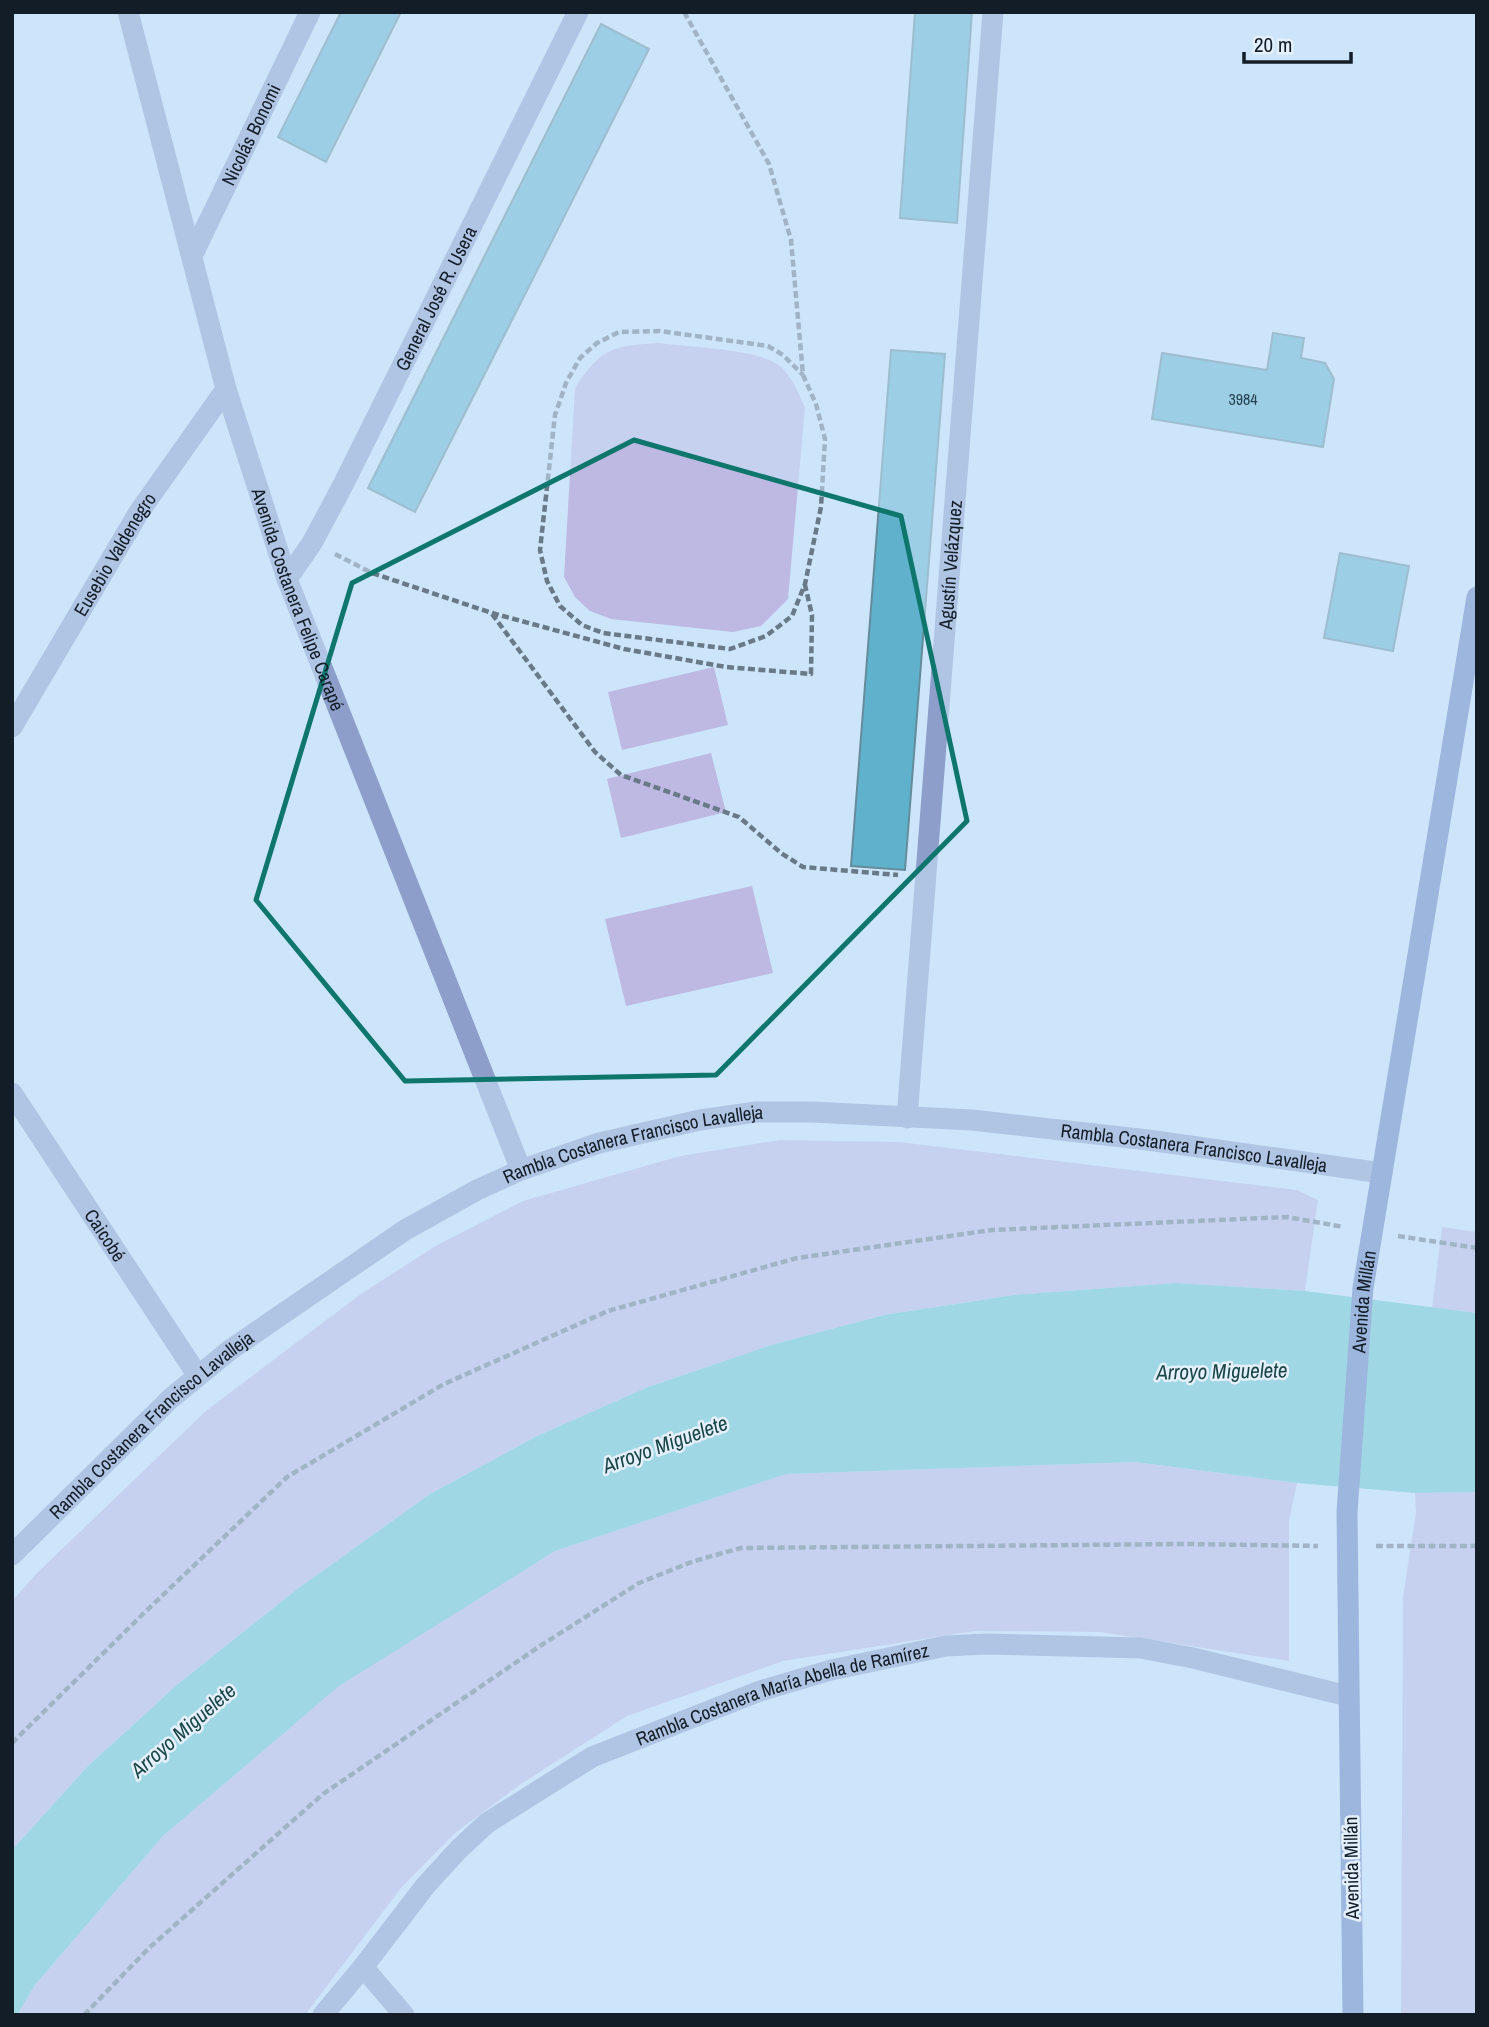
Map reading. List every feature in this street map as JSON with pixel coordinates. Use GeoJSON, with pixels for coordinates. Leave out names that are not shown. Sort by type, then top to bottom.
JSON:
{"type":"FeatureCollection","features":[{"type":"Feature","properties":{"kind":"main road","name":"Avenida Millán"},"geometry":{"type":"LineString","coordinates":[[1353,2015],[1347,1512],[1363,1288],[1477,597]]}},
{"type":"Feature","properties":{"kind":"street","name":"Avenida Costanera Felipe Carapé"},"geometry":{"type":"LineString","coordinates":[[128,12],[226,389],[287,579],[521,1170]]}},
{"type":"Feature","properties":{"kind":"street","name":"Nicolás Bonomi"},"geometry":{"type":"LineString","coordinates":[[192,256],[310,12]]}},
{"type":"Feature","properties":{"kind":"street","name":"General José R. Usera"},"geometry":{"type":"LineString","coordinates":[[287,579],[312,543],[578,12]]}},
{"type":"Feature","properties":{"kind":"street","name":"Agustín Velázquez"},"geometry":{"type":"LineString","coordinates":[[906,1118],[993,12]]}},
{"type":"Feature","properties":{"kind":"street","name":"Eusebio Valdenegro"},"geometry":{"type":"LineString","coordinates":[[12,727],[139,512],[226,389]]}},
{"type":"Feature","properties":{"kind":"street","name":"Caicobé"},"geometry":{"type":"LineString","coordinates":[[12,1093],[198,1376]]}},
{"type":"Feature","properties":{"kind":"street","name":"Rambla Costanera Francisco Lavalleja"},"geometry":{"type":"LineString","coordinates":[[12,1555],[170,1399],[241,1343],[405,1230],[477,1190],[521,1170],[599,1143],[700,1120],[756,1112],[812,1112],[972,1121],[1148,1140],[1382,1173]]}},
{"type":"Feature","properties":{"kind":"street","name":"Rambla Costanera María Abella de Ramírez"},"geometry":{"type":"LineString","coordinates":[[323,2015],[426,1885],[487,1823],[592,1757],[760,1691],[831,1670],[946,1646],[986,1644],[1094,1646],[1161,1651],[1348,1696]]}},
{"type":"Feature","properties":{"kind":"street"},"geometry":{"type":"LineString","coordinates":[[363,1967],[404,2015]]}},
{"type":"Feature","properties":{"kind":"path"},"geometry":{"type":"LineString","coordinates":[[684,12],[769,164],[791,240],[803,375],[816,404],[825,439],[821,507],[805,584],[792,616],[766,636],[730,649],[603,633],[582,625],[560,606],[547,581],[540,550],[555,415],[566,383],[580,358],[597,343],[619,332],[660,331],[768,346],[783,355],[803,375]]}},
{"type":"Feature","properties":{"kind":"path"},"geometry":{"type":"LineString","coordinates":[[312,543],[372,573],[492,613],[624,649],[726,667],[811,674],[812,615],[805,584]]}},
{"type":"Feature","properties":{"kind":"path"},"geometry":{"type":"LineString","coordinates":[[492,613],[594,752],[621,775],[739,817],[781,853],[803,867],[925,877]]}},
{"type":"Feature","properties":{"kind":"path"},"geometry":{"type":"LineString","coordinates":[[12,1743],[287,1478],[444,1384],[608,1311],[797,1258],[992,1230],[1287,1217],[1477,1248]]}},
{"type":"Feature","properties":{"kind":"path"},"geometry":{"type":"LineString","coordinates":[[84,2015],[149,1948],[323,1794],[540,1646],[639,1583],[694,1561],[741,1548],[1188,1544],[1477,1546]]}},
{"type":"Feature","properties":{"kind":"highlighted area"},"geometry":{"type":"Polygon","coordinates":[[[634,440],[901,516],[967,821],[716,1075],[405,1081],[256,900],[352,583],[634,440]]]}},
{"type":"Feature","properties":{"kind":"shaded area"},"geometry":{"type":"Polygon","coordinates":[[[659,343],[741,352],[770,360],[788,375],[805,408],[788,599],[761,626],[733,632],[611,619],[590,611],[575,597],[564,577],[575,388],[593,364],[609,351],[659,343]]]}},
{"type":"Feature","properties":{"kind":"shaded area"},"geometry":{"type":"Polygon","coordinates":[[[714,667],[728,725],[622,750],[608,692],[714,667]]]}},
{"type":"Feature","properties":{"kind":"shaded area"},"geometry":{"type":"Polygon","coordinates":[[[711,753],[726,812],[621,838],[607,779],[711,753]]]}},
{"type":"Feature","properties":{"kind":"shaded area"},"geometry":{"type":"Polygon","coordinates":[[[752,886],[773,973],[626,1006],[605,919],[752,886]]]}},
{"type":"Feature","properties":{"kind":"shaded area"},"geometry":{"type":"Polygon","coordinates":[[[780,1140],[899,1142],[1297,1190],[1318,1200],[1305,1291],[1176,1283],[1014,1295],[884,1315],[771,1345],[648,1387],[537,1436],[430,1494],[296,1590],[178,1684],[88,1766],[12,1850],[12,1601],[38,1572],[207,1410],[361,1294],[437,1245],[523,1201],[680,1156],[780,1140]]]}},
{"type":"Feature","properties":{"kind":"shaded area"},"geometry":{"type":"Polygon","coordinates":[[[1442,1227],[1477,1232],[1477,1313],[1432,1308],[1442,1227]]]}},
{"type":"Feature","properties":{"kind":"shaded area"},"geometry":{"type":"Polygon","coordinates":[[[1135,1462],[1297,1483],[1289,1521],[1289,1661],[1099,1632],[975,1631],[783,1661],[627,1716],[521,1784],[455,1833],[401,1888],[305,2015],[17,2015],[35,1985],[163,1836],[339,1685],[555,1551],[785,1474],[1135,1462]]]}},
{"type":"Feature","properties":{"kind":"shaded area"},"geometry":{"type":"Polygon","coordinates":[[[1477,1492],[1477,2015],[1401,2015],[1403,1597],[1416,1512],[1415,1493],[1477,1492]]]}},
{"type":"Feature","properties":{"kind":"water","name":"Arroyo Miguelete"},"geometry":{"type":"Polygon","coordinates":[[[1176,1283],[1305,1291],[1477,1313],[1477,1492],[1415,1493],[1297,1483],[1135,1462],[786,1474],[555,1551],[339,1686],[163,1836],[35,1985],[17,2015],[12,2015],[12,1850],[88,1766],[178,1684],[296,1590],[430,1494],[537,1436],[648,1387],[771,1345],[884,1315],[1014,1295],[1176,1283]]]}},
{"type":"Feature","properties":{"kind":"building"},"geometry":{"type":"Polygon","coordinates":[[[341,12],[401,12],[326,162],[278,137],[341,12]]]}},
{"type":"Feature","properties":{"kind":"building"},"geometry":{"type":"Polygon","coordinates":[[[915,12],[972,12],[957,223],[900,218],[915,12]]]}},
{"type":"Feature","properties":{"kind":"building"},"geometry":{"type":"Polygon","coordinates":[[[601,24],[649,49],[415,512],[368,488],[601,24]]]}},
{"type":"Feature","properties":{"kind":"building"},"geometry":{"type":"Polygon","coordinates":[[[1273,333],[1304,338],[1301,358],[1325,363],[1334,379],[1323,447],[1152,419],[1162,353],[1267,370],[1273,333]]]}},
{"type":"Feature","properties":{"kind":"building"},"geometry":{"type":"Polygon","coordinates":[[[891,350],[945,354],[905,870],[851,866],[891,350]]]}},
{"type":"Feature","properties":{"kind":"building"},"geometry":{"type":"Polygon","coordinates":[[[1340,553],[1409,566],[1393,651],[1324,638],[1340,553]]]}}]}
